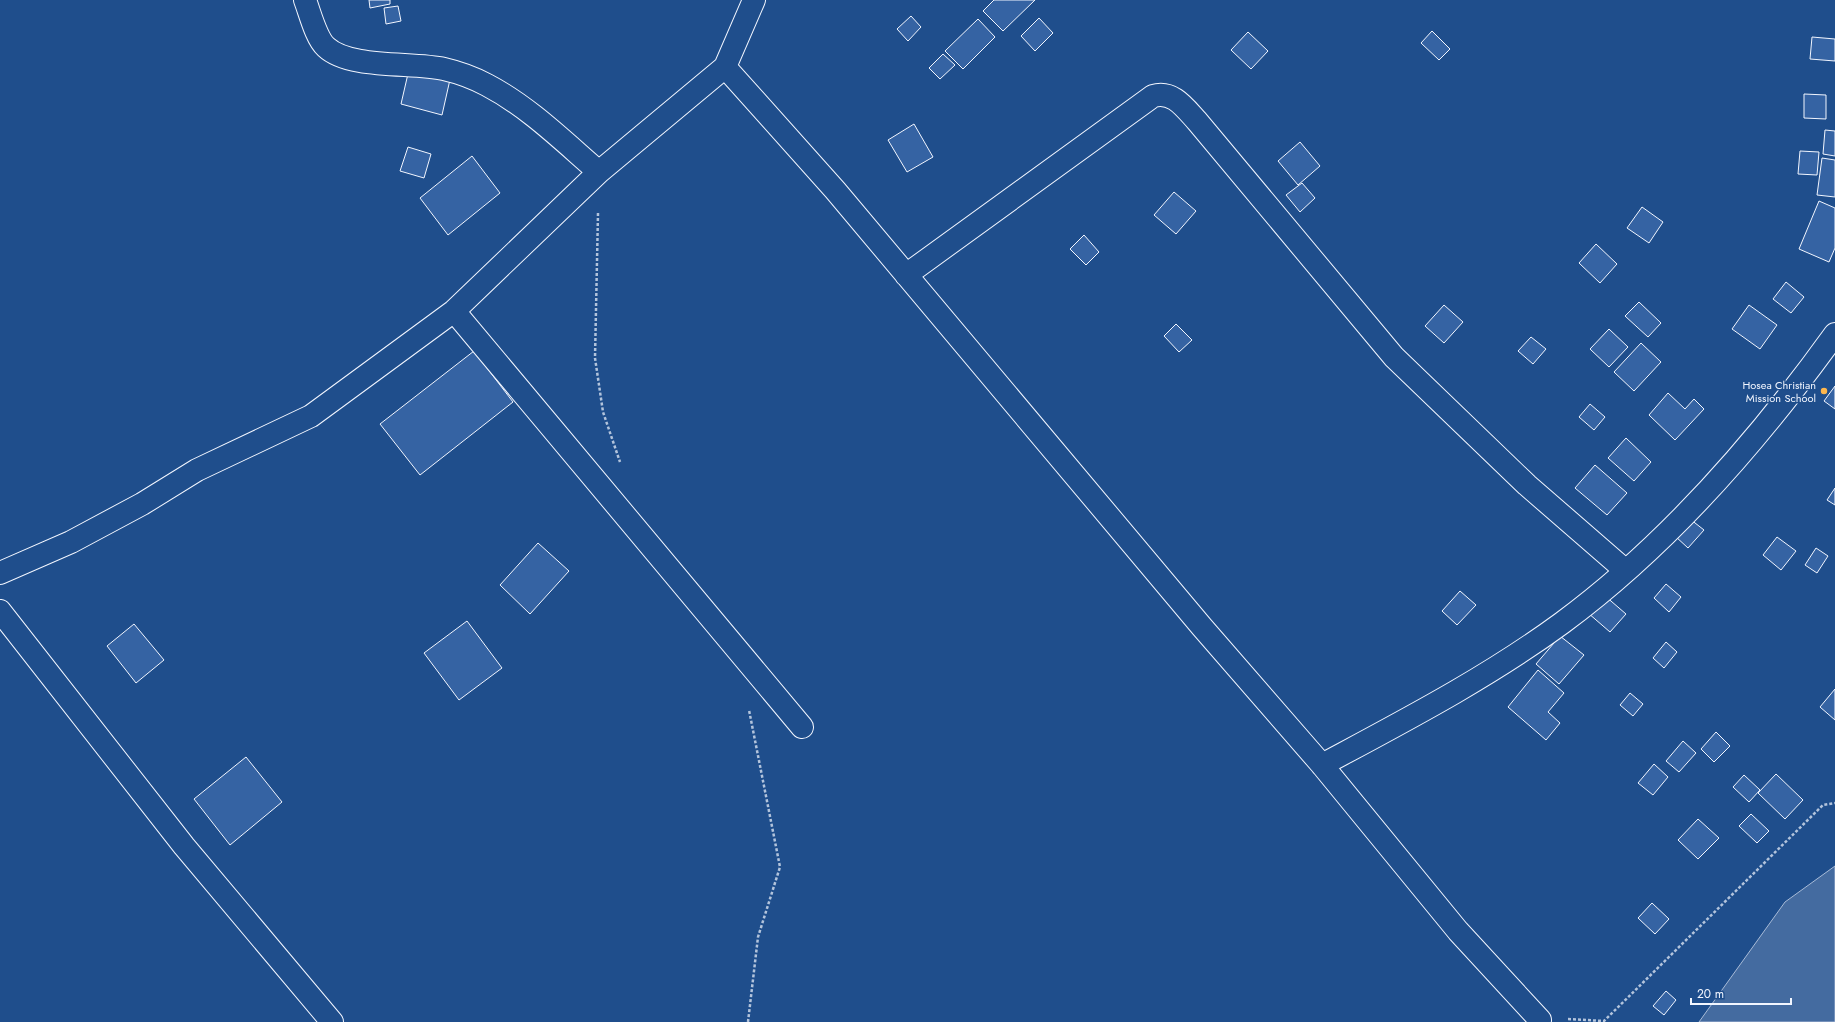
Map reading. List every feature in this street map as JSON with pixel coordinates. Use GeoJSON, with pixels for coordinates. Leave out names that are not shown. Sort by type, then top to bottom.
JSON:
{"type":"FeatureCollection","features":[{"type":"Feature","properties":{"kind":"street"},"geometry":{"type":"LineString","coordinates":[[305,0],[320,39],[325,46],[335,54],[353,59],[444,69],[486,84],[526,109],[599,172]]}},
{"type":"Feature","properties":{"kind":"street"},"geometry":{"type":"LineString","coordinates":[[0,573],[71,542],[142,504],[197,470],[311,416],[454,311],[599,172],[725,67],[754,0]]}},
{"type":"Feature","properties":{"kind":"street"},"geometry":{"type":"LineString","coordinates":[[725,67],[835,190],[1197,621],[1322,766],[1458,931],[1540,1020]]}},
{"type":"Feature","properties":{"kind":"street"},"geometry":{"type":"LineString","coordinates":[[906,275],[1153,96],[1161,94],[1169,95],[1197,121],[1394,357],[1527,485],[1626,571]]}},
{"type":"Feature","properties":{"kind":"street"},"geometry":{"type":"LineString","coordinates":[[454,311],[802,727]]}},
{"type":"Feature","properties":{"kind":"street"},"geometry":{"type":"LineString","coordinates":[[1322,766],[1435,704],[1493,670],[1563,622],[1626,571],[1668,532],[1742,452],[1835,334]]}},
{"type":"Feature","properties":{"kind":"street"},"geometry":{"type":"LineString","coordinates":[[0,612],[184,846],[332,1022]]}},
{"type":"Feature","properties":{"kind":"path"},"geometry":{"type":"LineString","coordinates":[[1540,1020],[1578,1018],[1604,1021],[1823,806],[1835,802]]}},
{"type":"Feature","properties":{"kind":"water"},"geometry":{"type":"Polygon","coordinates":[[[1835,866],[1835,1022],[1699,1022],[1785,902],[1835,866]]]}},
{"type":"Feature","properties":{"kind":"building"},"geometry":{"type":"Polygon","coordinates":[[[369,0],[390,0],[390,4],[370,8],[369,0]]]}},
{"type":"Feature","properties":{"kind":"building"},"geometry":{"type":"Polygon","coordinates":[[[994,0],[1035,0],[1003,31],[983,11],[994,0]]]}},
{"type":"Feature","properties":{"kind":"building"},"geometry":{"type":"Polygon","coordinates":[[[398,6],[401,21],[386,24],[384,8],[398,6]]]}},
{"type":"Feature","properties":{"kind":"building"},"geometry":{"type":"Polygon","coordinates":[[[911,16],[921,27],[908,41],[897,29],[911,16]]]}},
{"type":"Feature","properties":{"kind":"building"},"geometry":{"type":"Polygon","coordinates":[[[1039,18],[1053,33],[1035,51],[1021,36],[1039,18]]]}},
{"type":"Feature","properties":{"kind":"building"},"geometry":{"type":"Polygon","coordinates":[[[978,19],[995,37],[963,69],[945,51],[978,19]]]}},
{"type":"Feature","properties":{"kind":"building"},"geometry":{"type":"Polygon","coordinates":[[[1432,31],[1450,49],[1439,60],[1421,43],[1432,31]]]}},
{"type":"Feature","properties":{"kind":"building"},"geometry":{"type":"Polygon","coordinates":[[[1248,32],[1268,51],[1251,69],[1231,50],[1248,32]]]}},
{"type":"Feature","properties":{"kind":"building"},"geometry":{"type":"Polygon","coordinates":[[[1812,37],[1835,39],[1835,61],[1810,59],[1812,37]]]}},
{"type":"Feature","properties":{"kind":"building"},"geometry":{"type":"Polygon","coordinates":[[[943,54],[955,65],[940,79],[929,68],[943,54]]]}},
{"type":"Feature","properties":{"kind":"building"},"geometry":{"type":"Polygon","coordinates":[[[410,65],[451,75],[442,115],[401,104],[410,65]]]}},
{"type":"Feature","properties":{"kind":"building"},"geometry":{"type":"Polygon","coordinates":[[[1804,94],[1826,95],[1826,119],[1804,118],[1804,94]]]}},
{"type":"Feature","properties":{"kind":"building"},"geometry":{"type":"Polygon","coordinates":[[[914,124],[933,157],[907,172],[888,140],[914,124]]]}},
{"type":"Feature","properties":{"kind":"building"},"geometry":{"type":"Polygon","coordinates":[[[1825,130],[1835,131],[1835,156],[1823,154],[1825,130]]]}},
{"type":"Feature","properties":{"kind":"building"},"geometry":{"type":"Polygon","coordinates":[[[1300,142],[1320,166],[1298,185],[1278,161],[1300,142]]]}},
{"type":"Feature","properties":{"kind":"building"},"geometry":{"type":"Polygon","coordinates":[[[408,147],[431,154],[424,178],[400,171],[408,147]]]}},
{"type":"Feature","properties":{"kind":"building"},"geometry":{"type":"Polygon","coordinates":[[[1800,151],[1819,152],[1817,175],[1798,174],[1800,151]]]}},
{"type":"Feature","properties":{"kind":"building"},"geometry":{"type":"Polygon","coordinates":[[[472,156],[500,193],[448,235],[420,198],[472,156]]]}},
{"type":"Feature","properties":{"kind":"building"},"geometry":{"type":"Polygon","coordinates":[[[1822,158],[1835,160],[1835,197],[1817,195],[1822,158]]]}},
{"type":"Feature","properties":{"kind":"building"},"geometry":{"type":"Polygon","coordinates":[[[1302,183],[1315,198],[1300,212],[1286,195],[1302,183]]]}},
{"type":"Feature","properties":{"kind":"building"},"geometry":{"type":"Polygon","coordinates":[[[1174,192],[1196,211],[1176,234],[1154,215],[1174,192]]]}},
{"type":"Feature","properties":{"kind":"building"},"geometry":{"type":"Polygon","coordinates":[[[1819,201],[1835,208],[1835,248],[1829,262],[1799,249],[1819,201]]]}},
{"type":"Feature","properties":{"kind":"building"},"geometry":{"type":"Polygon","coordinates":[[[1642,207],[1663,222],[1649,243],[1627,228],[1642,207]]]}},
{"type":"Feature","properties":{"kind":"building"},"geometry":{"type":"Polygon","coordinates":[[[1084,235],[1099,252],[1086,265],[1070,249],[1084,235]]]}},
{"type":"Feature","properties":{"kind":"building"},"geometry":{"type":"Polygon","coordinates":[[[1596,244],[1617,264],[1600,283],[1579,263],[1596,244]]]}},
{"type":"Feature","properties":{"kind":"building"},"geometry":{"type":"Polygon","coordinates":[[[1786,282],[1804,297],[1791,313],[1773,299],[1786,282]]]}},
{"type":"Feature","properties":{"kind":"building"},"geometry":{"type":"Polygon","coordinates":[[[1639,302],[1661,323],[1648,337],[1625,316],[1639,302]]]}},
{"type":"Feature","properties":{"kind":"building"},"geometry":{"type":"Polygon","coordinates":[[[1444,305],[1463,322],[1444,343],[1425,326],[1444,305]]]}},
{"type":"Feature","properties":{"kind":"building"},"geometry":{"type":"Polygon","coordinates":[[[1749,305],[1777,325],[1760,349],[1732,329],[1749,305]]]}},
{"type":"Feature","properties":{"kind":"building"},"geometry":{"type":"Polygon","coordinates":[[[1176,324],[1192,340],[1179,352],[1164,336],[1176,324]]]}},
{"type":"Feature","properties":{"kind":"building"},"geometry":{"type":"Polygon","coordinates":[[[1609,329],[1628,347],[1609,367],[1590,349],[1609,329]]]}},
{"type":"Feature","properties":{"kind":"building"},"geometry":{"type":"Polygon","coordinates":[[[1531,337],[1546,349],[1533,364],[1518,351],[1531,337]]]}},
{"type":"Feature","properties":{"kind":"building"},"geometry":{"type":"Polygon","coordinates":[[[1641,343],[1661,362],[1634,391],[1614,372],[1641,343]]]}},
{"type":"Feature","properties":{"kind":"building"},"geometry":{"type":"Polygon","coordinates":[[[474,351],[513,402],[420,475],[380,424],[474,351]]]}},
{"type":"Feature","properties":{"kind":"building"},"geometry":{"type":"Polygon","coordinates":[[[1835,386],[1835,409],[1824,401],[1835,386]]]}},
{"type":"Feature","properties":{"kind":"building"},"geometry":{"type":"Polygon","coordinates":[[[1668,393],[1685,409],[1694,399],[1704,409],[1675,440],[1649,415],[1668,393]]]}},
{"type":"Feature","properties":{"kind":"building"},"geometry":{"type":"Polygon","coordinates":[[[1590,404],[1605,417],[1594,430],[1579,417],[1590,404]]]}},
{"type":"Feature","properties":{"kind":"building"},"geometry":{"type":"Polygon","coordinates":[[[1626,438],[1651,462],[1634,481],[1608,458],[1626,438]]]}},
{"type":"Feature","properties":{"kind":"building"},"geometry":{"type":"Polygon","coordinates":[[[1595,465],[1627,493],[1607,515],[1575,488],[1595,465]]]}},
{"type":"Feature","properties":{"kind":"building"},"geometry":{"type":"Polygon","coordinates":[[[1835,488],[1835,505],[1827,500],[1835,488]]]}},
{"type":"Feature","properties":{"kind":"building"},"geometry":{"type":"Polygon","coordinates":[[[1690,519],[1704,530],[1688,548],[1675,536],[1690,519]]]}},
{"type":"Feature","properties":{"kind":"building"},"geometry":{"type":"Polygon","coordinates":[[[1777,537],[1796,551],[1781,570],[1763,555],[1777,537]]]}},
{"type":"Feature","properties":{"kind":"building"},"geometry":{"type":"Polygon","coordinates":[[[538,543],[569,571],[530,614],[500,585],[538,543]]]}},
{"type":"Feature","properties":{"kind":"building"},"geometry":{"type":"Polygon","coordinates":[[[1816,548],[1828,556],[1817,573],[1805,565],[1816,548]]]}},
{"type":"Feature","properties":{"kind":"building"},"geometry":{"type":"Polygon","coordinates":[[[1666,584],[1681,597],[1669,612],[1654,598],[1666,584]]]}},
{"type":"Feature","properties":{"kind":"building"},"geometry":{"type":"Polygon","coordinates":[[[1460,591],[1476,605],[1457,625],[1442,611],[1460,591]]]}},
{"type":"Feature","properties":{"kind":"building"},"geometry":{"type":"Polygon","coordinates":[[[1604,595],[1626,614],[1610,632],[1588,613],[1604,595]]]}},
{"type":"Feature","properties":{"kind":"building"},"geometry":{"type":"Polygon","coordinates":[[[467,621],[502,668],[459,700],[424,653],[467,621]]]}},
{"type":"Feature","properties":{"kind":"building"},"geometry":{"type":"Polygon","coordinates":[[[134,624],[164,660],[136,683],[107,646],[134,624]]]}},
{"type":"Feature","properties":{"kind":"building"},"geometry":{"type":"Polygon","coordinates":[[[1560,636],[1584,655],[1559,684],[1536,664],[1560,636]]]}},
{"type":"Feature","properties":{"kind":"building"},"geometry":{"type":"Polygon","coordinates":[[[1666,642],[1677,652],[1664,668],[1653,658],[1666,642]]]}},
{"type":"Feature","properties":{"kind":"building"},"geometry":{"type":"Polygon","coordinates":[[[1538,670],[1564,693],[1548,712],[1560,723],[1546,740],[1508,707],[1538,670]]]}},
{"type":"Feature","properties":{"kind":"building"},"geometry":{"type":"Polygon","coordinates":[[[1835,689],[1835,720],[1820,707],[1835,689]]]}},
{"type":"Feature","properties":{"kind":"building"},"geometry":{"type":"Polygon","coordinates":[[[1630,693],[1643,704],[1633,716],[1620,705],[1630,693]]]}},
{"type":"Feature","properties":{"kind":"building"},"geometry":{"type":"Polygon","coordinates":[[[1716,732],[1730,746],[1714,762],[1701,749],[1716,732]]]}},
{"type":"Feature","properties":{"kind":"building"},"geometry":{"type":"Polygon","coordinates":[[[1683,741],[1696,753],[1679,772],[1666,761],[1683,741]]]}},
{"type":"Feature","properties":{"kind":"building"},"geometry":{"type":"Polygon","coordinates":[[[246,757],[282,802],[230,845],[194,799],[246,757]]]}},
{"type":"Feature","properties":{"kind":"building"},"geometry":{"type":"Polygon","coordinates":[[[1654,764],[1668,777],[1653,795],[1638,783],[1654,764]]]}},
{"type":"Feature","properties":{"kind":"building"},"geometry":{"type":"Polygon","coordinates":[[[1776,774],[1803,800],[1785,819],[1758,793],[1776,774]]]}},
{"type":"Feature","properties":{"kind":"building"},"geometry":{"type":"Polygon","coordinates":[[[1744,775],[1760,790],[1749,802],[1733,787],[1744,775]]]}},
{"type":"Feature","properties":{"kind":"building"},"geometry":{"type":"Polygon","coordinates":[[[1751,814],[1769,831],[1757,843],[1739,826],[1751,814]]]}},
{"type":"Feature","properties":{"kind":"building"},"geometry":{"type":"Polygon","coordinates":[[[1698,819],[1719,838],[1698,859],[1678,840],[1698,819]]]}},
{"type":"Feature","properties":{"kind":"building"},"geometry":{"type":"Polygon","coordinates":[[[1652,903],[1669,919],[1655,934],[1638,918],[1652,903]]]}},
{"type":"Feature","properties":{"kind":"building"},"geometry":{"type":"Polygon","coordinates":[[[1666,991],[1676,1000],[1664,1015],[1653,1006],[1666,991]]]}},
{"type":"Feature","properties":{"kind":"place","name":"Hosea Christian Mission School"},"geometry":{"type":"Point","coordinates":[1824,391]}}]}
